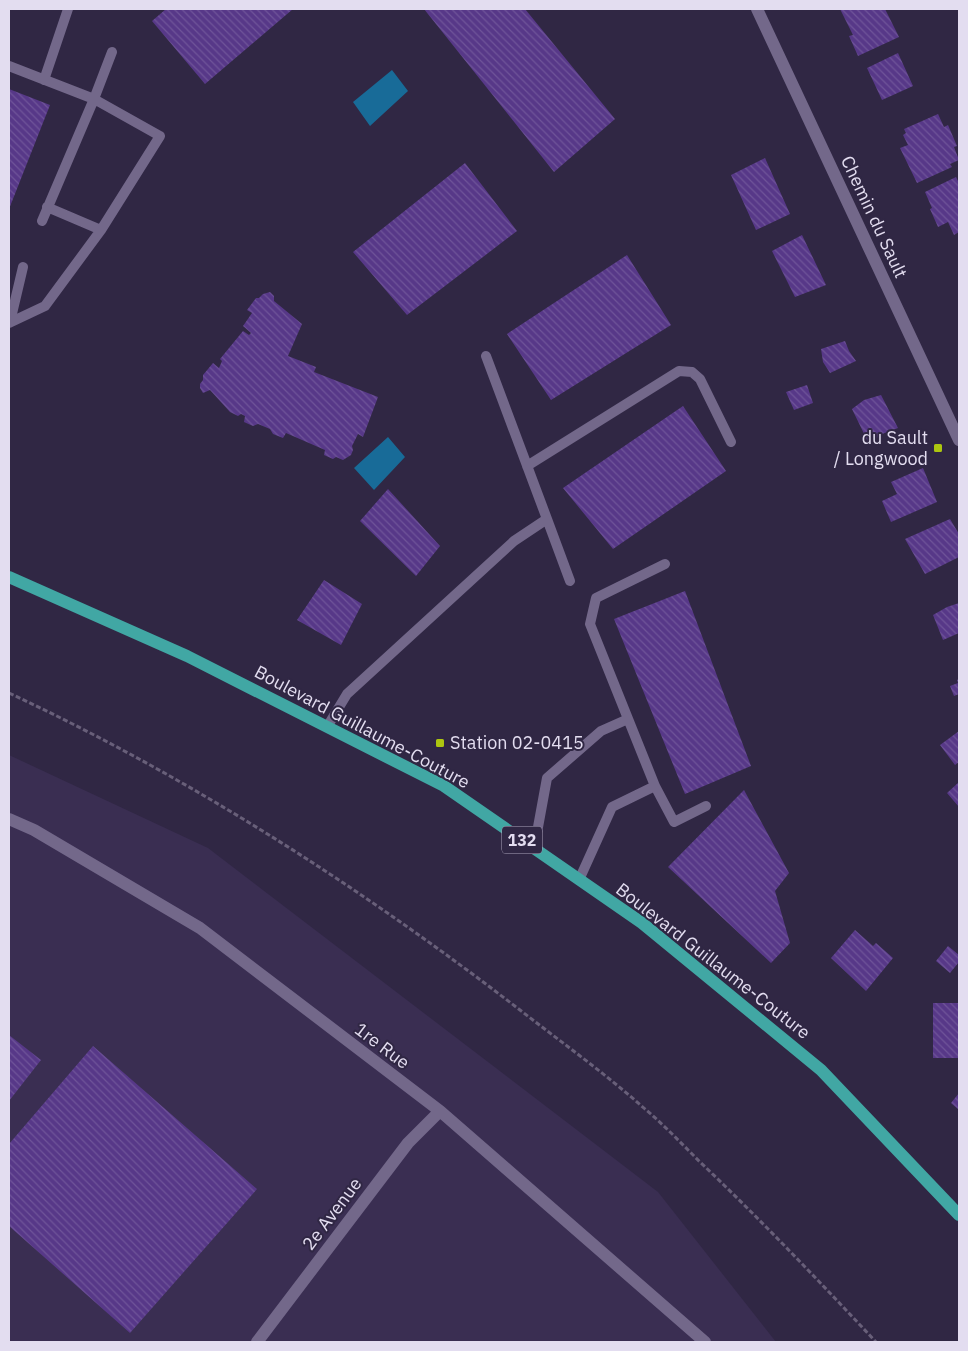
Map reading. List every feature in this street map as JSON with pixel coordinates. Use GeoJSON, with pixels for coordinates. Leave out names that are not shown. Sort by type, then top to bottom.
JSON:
{"type":"FeatureCollection","features":[{"type":"Feature","properties":{"kind":"main road","name":"Boulevard Guillaume-Couture"},"geometry":{"type":"LineString","coordinates":[[9,577],[187,656],[444,786],[642,923],[821,1070],[959,1215]]}},
{"type":"Feature","properties":{"kind":"street","name":"Chemin du Sault"},"geometry":{"type":"LineString","coordinates":[[757,9],[959,438]]}},
{"type":"Feature","properties":{"kind":"street","name":"1re Rue"},"geometry":{"type":"LineString","coordinates":[[9,819],[34,830],[200,928],[440,1111],[705,1342]]}},
{"type":"Feature","properties":{"kind":"street","name":"2e Avenue"},"geometry":{"type":"LineString","coordinates":[[256,1342],[408,1143],[440,1111]]}},
{"type":"Feature","properties":{"kind":"lane"},"geometry":{"type":"LineString","coordinates":[[44,80],[68,9]]}},
{"type":"Feature","properties":{"kind":"lane"},"geometry":{"type":"LineString","coordinates":[[42,221],[112,52]]}},
{"type":"Feature","properties":{"kind":"lane"},"geometry":{"type":"LineString","coordinates":[[9,66],[94,99],[160,136],[100,230],[45,306],[9,323]]}},
{"type":"Feature","properties":{"kind":"lane"},"geometry":{"type":"LineString","coordinates":[[47,207],[100,230]]}},
{"type":"Feature","properties":{"kind":"lane"},"geometry":{"type":"LineString","coordinates":[[9,323],[23,267]]}},
{"type":"Feature","properties":{"kind":"lane"},"geometry":{"type":"LineString","coordinates":[[486,356],[570,581]]}},
{"type":"Feature","properties":{"kind":"lane"},"geometry":{"type":"LineString","coordinates":[[527,466],[679,371],[692,372],[700,379],[731,442]]}},
{"type":"Feature","properties":{"kind":"lane"},"geometry":{"type":"LineString","coordinates":[[327,727],[347,694],[514,541],[547,519]]}},
{"type":"Feature","properties":{"kind":"lane"},"geometry":{"type":"LineString","coordinates":[[665,564],[596,598],[590,624],[656,786],[674,822],[706,806]]}},
{"type":"Feature","properties":{"kind":"lane"},"geometry":{"type":"LineString","coordinates":[[534,849],[547,778],[601,731],[628,719]]}},
{"type":"Feature","properties":{"kind":"lane"},"geometry":{"type":"LineString","coordinates":[[579,880],[612,807],[656,786]]}},
{"type":"Feature","properties":{"kind":"path"},"geometry":{"type":"LineString","coordinates":[[9,693],[60,717],[205,796],[372,901],[476,975],[645,1109],[794,1255],[876,1342]]}},
{"type":"Feature","properties":{"kind":"shaded area"},"geometry":{"type":"Polygon","coordinates":[[[9,755],[208,848],[658,1192],[776,1342],[9,1342],[9,755]]]}},
{"type":"Feature","properties":{"kind":"water"},"geometry":{"type":"Polygon","coordinates":[[[392,70],[408,91],[370,126],[353,102],[392,70]]]}},
{"type":"Feature","properties":{"kind":"water"},"geometry":{"type":"Polygon","coordinates":[[[388,437],[405,457],[374,490],[354,468],[388,437]]]}},
{"type":"Feature","properties":{"kind":"building"},"geometry":{"type":"Polygon","coordinates":[[[166,9],[293,9],[205,84],[152,21],[166,9]]]}},
{"type":"Feature","properties":{"kind":"building"},"geometry":{"type":"Polygon","coordinates":[[[424,9],[525,9],[615,119],[554,172],[424,9]]]}},
{"type":"Feature","properties":{"kind":"building"},"geometry":{"type":"Polygon","coordinates":[[[840,9],[885,9],[899,37],[858,56],[849,36],[853,35],[840,9]]]}},
{"type":"Feature","properties":{"kind":"building"},"geometry":{"type":"Polygon","coordinates":[[[898,53],[913,86],[882,100],[867,68],[898,53]]]}},
{"type":"Feature","properties":{"kind":"building"},"geometry":{"type":"Polygon","coordinates":[[[9,89],[50,105],[9,209],[9,89]]]}},
{"type":"Feature","properties":{"kind":"building"},"geometry":{"type":"Polygon","coordinates":[[[938,114],[944,127],[948,125],[957,146],[954,147],[959,160],[950,164],[952,167],[917,183],[900,148],[908,145],[903,135],[906,133],[904,129],[938,114]]]}},
{"type":"Feature","properties":{"kind":"building"},"geometry":{"type":"Polygon","coordinates":[[[765,158],[790,214],[756,230],[731,175],[765,158]]]}},
{"type":"Feature","properties":{"kind":"building"},"geometry":{"type":"Polygon","coordinates":[[[465,163],[517,231],[407,315],[353,252],[465,163]]]}},
{"type":"Feature","properties":{"kind":"building"},"geometry":{"type":"Polygon","coordinates":[[[956,177],[959,183],[959,232],[954,235],[948,222],[938,227],[925,192],[956,177]]]}},
{"type":"Feature","properties":{"kind":"building"},"geometry":{"type":"Polygon","coordinates":[[[802,235],[826,285],[795,297],[772,251],[802,235]]]}},
{"type":"Feature","properties":{"kind":"building"},"geometry":{"type":"Polygon","coordinates":[[[627,255],[671,325],[551,400],[507,334],[627,255]]]}},
{"type":"Feature","properties":{"kind":"building"},"geometry":{"type":"Polygon","coordinates":[[[270,292],[274,296],[274,301],[302,324],[288,356],[316,367],[314,372],[378,397],[363,437],[358,434],[352,446],[351,455],[343,460],[336,457],[333,459],[324,455],[325,450],[286,433],[283,438],[273,434],[270,429],[258,424],[253,426],[244,422],[245,416],[241,414],[238,416],[230,412],[210,390],[203,393],[200,388],[203,375],[213,363],[219,368],[222,361],[220,359],[243,331],[249,335],[251,333],[243,326],[252,313],[247,310],[256,298],[270,292]]]}},
{"type":"Feature","properties":{"kind":"building"},"geometry":{"type":"Polygon","coordinates":[[[845,341],[856,361],[830,373],[823,362],[821,349],[845,341]]]}},
{"type":"Feature","properties":{"kind":"building"},"geometry":{"type":"Polygon","coordinates":[[[807,385],[813,403],[794,410],[786,392],[807,385]]]}},
{"type":"Feature","properties":{"kind":"building"},"geometry":{"type":"Polygon","coordinates":[[[881,395],[898,428],[882,434],[869,444],[852,409],[864,400],[881,395]]]}},
{"type":"Feature","properties":{"kind":"building"},"geometry":{"type":"Polygon","coordinates":[[[683,406],[726,471],[613,549],[563,488],[683,406]]]}},
{"type":"Feature","properties":{"kind":"building"},"geometry":{"type":"Polygon","coordinates":[[[923,468],[937,502],[891,522],[882,501],[897,494],[891,482],[923,468]]]}},
{"type":"Feature","properties":{"kind":"building"},"geometry":{"type":"Polygon","coordinates":[[[388,489],[440,546],[416,576],[360,521],[388,489]]]}},
{"type":"Feature","properties":{"kind":"building"},"geometry":{"type":"Polygon","coordinates":[[[950,519],[959,534],[959,557],[925,574],[905,539],[950,519]]]}},
{"type":"Feature","properties":{"kind":"building"},"geometry":{"type":"Polygon","coordinates":[[[324,580],[362,604],[341,645],[297,620],[324,580]]]}},
{"type":"Feature","properties":{"kind":"building"},"geometry":{"type":"Polygon","coordinates":[[[685,591],[751,766],[685,794],[614,619],[685,591]]]}},
{"type":"Feature","properties":{"kind":"building"},"geometry":{"type":"Polygon","coordinates":[[[959,603],[959,633],[943,640],[933,615],[959,603]]]}},
{"type":"Feature","properties":{"kind":"building"},"geometry":{"type":"Polygon","coordinates":[[[959,679],[959,694],[954,696],[950,686],[958,683],[957,680],[959,679]]]}},
{"type":"Feature","properties":{"kind":"building"},"geometry":{"type":"Polygon","coordinates":[[[959,731],[959,762],[955,765],[940,745],[959,731]]]}},
{"type":"Feature","properties":{"kind":"building"},"geometry":{"type":"Polygon","coordinates":[[[959,782],[959,807],[947,793],[959,782]]]}},
{"type":"Feature","properties":{"kind":"building"},"geometry":{"type":"Polygon","coordinates":[[[744,790],[789,873],[775,891],[790,943],[771,963],[668,867],[744,790]]]}},
{"type":"Feature","properties":{"kind":"building"},"geometry":{"type":"Polygon","coordinates":[[[855,930],[873,946],[876,943],[893,958],[866,991],[831,958],[855,930]]]}},
{"type":"Feature","properties":{"kind":"building"},"geometry":{"type":"Polygon","coordinates":[[[948,946],[959,955],[959,962],[950,973],[936,961],[948,946]]]}},
{"type":"Feature","properties":{"kind":"building"},"geometry":{"type":"Polygon","coordinates":[[[933,1003],[959,1003],[959,1058],[933,1058],[933,1003]]]}},
{"type":"Feature","properties":{"kind":"building"},"geometry":{"type":"Polygon","coordinates":[[[9,1035],[41,1060],[9,1101],[9,1035]]]}},
{"type":"Feature","properties":{"kind":"building"},"geometry":{"type":"Polygon","coordinates":[[[93,1046],[257,1189],[130,1333],[9,1226],[9,1144],[93,1046]]]}},
{"type":"Feature","properties":{"kind":"building"},"geometry":{"type":"Polygon","coordinates":[[[959,1093],[959,1110],[951,1103],[959,1093]]]}},
{"type":"Feature","properties":{"kind":"place","name":"du Sault / Longwood"},"geometry":{"type":"Point","coordinates":[938,448]}},
{"type":"Feature","properties":{"kind":"place","name":"Station 02-0415"},"geometry":{"type":"Point","coordinates":[440,743]}}]}
